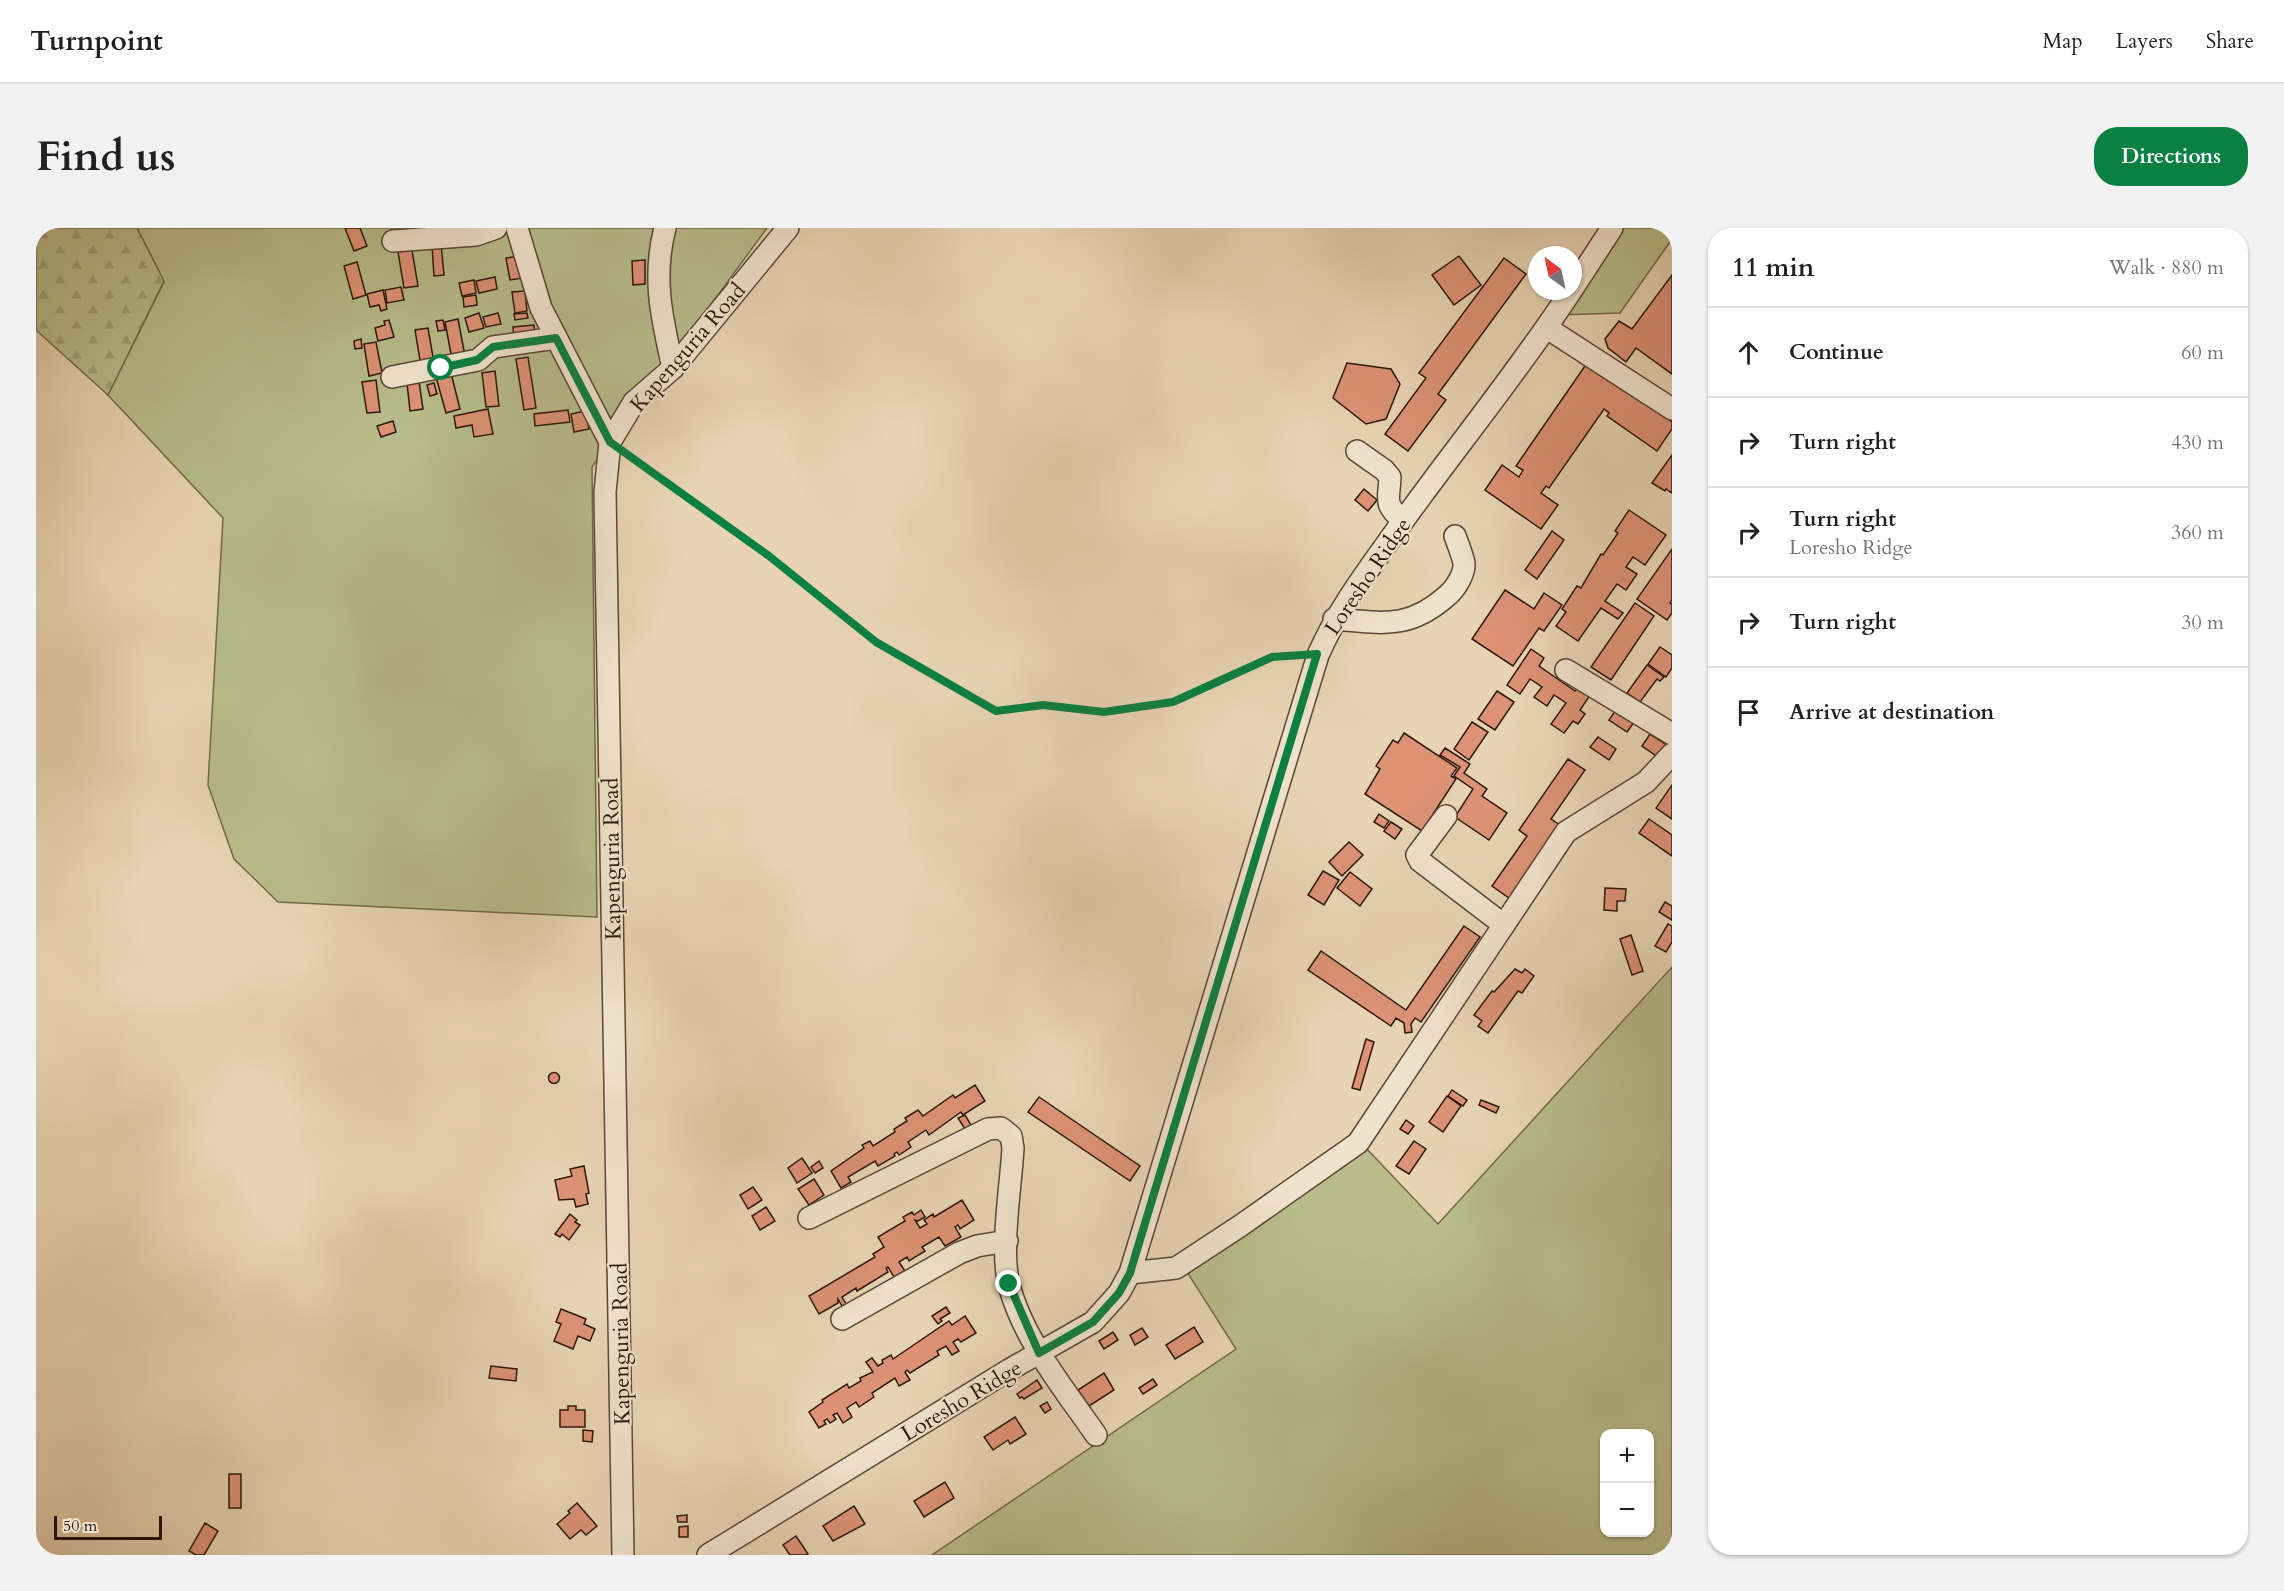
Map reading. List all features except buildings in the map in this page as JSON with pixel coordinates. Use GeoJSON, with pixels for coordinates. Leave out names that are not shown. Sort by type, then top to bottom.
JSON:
{"type":"FeatureCollection","features":[{"type":"Feature","properties":{"kind":"street"},"geometry":{"type":"LineString","coordinates":[[393,241],[476,235],[496,228]]}},
{"type":"Feature","properties":{"kind":"street"},"geometry":{"type":"LineString","coordinates":[[517,228],[541,308],[610,442]]}},
{"type":"Feature","properties":{"kind":"street"},"geometry":{"type":"LineString","coordinates":[[664,228],[657,276],[662,316],[673,368]]}},
{"type":"Feature","properties":{"kind":"street","name":"Kapenguria Road"},"geometry":{"type":"LineString","coordinates":[[623,1555],[605,492],[610,442],[634,402],[673,368],[788,228]]}},
{"type":"Feature","properties":{"kind":"street","name":"Loresho Ridge"},"geometry":{"type":"LineString","coordinates":[[1582,274],[1612,228]]}},
{"type":"Feature","properties":{"kind":"street","name":"Loresho Ridge"},"geometry":{"type":"LineString","coordinates":[[708,1555],[1093,1322],[1119,1293],[1130,1273],[1317,654],[1334,619],[1403,521],[1547,328],[1565,300]]}},
{"type":"Feature","properties":{"kind":"street"},"geometry":{"type":"LineString","coordinates":[[1547,328],[1672,410]]}},
{"type":"Feature","properties":{"kind":"street"},"geometry":{"type":"LineString","coordinates":[[392,377],[477,360],[493,347],[556,338]]}},
{"type":"Feature","properties":{"kind":"street"},"geometry":{"type":"LineString","coordinates":[[1357,451],[1390,477],[1387,500],[1390,509],[1403,521]]}},
{"type":"Feature","properties":{"kind":"street"},"geometry":{"type":"LineString","coordinates":[[1334,619],[1374,622],[1408,621],[1434,608],[1456,588],[1464,565],[1455,536]]}},
{"type":"Feature","properties":{"kind":"street"},"geometry":{"type":"LineString","coordinates":[[1566,670],[1672,734]]}},
{"type":"Feature","properties":{"kind":"street"},"geometry":{"type":"LineString","coordinates":[[1130,1273],[1176,1268],[1358,1143],[1566,832],[1646,782],[1672,754]]}},
{"type":"Feature","properties":{"kind":"street"},"geometry":{"type":"LineString","coordinates":[[1446,816],[1417,855],[1420,861],[1504,925]]}},
{"type":"Feature","properties":{"kind":"street"},"geometry":{"type":"LineString","coordinates":[[809,1218],[988,1129],[1001,1128],[1011,1136],[1014,1148],[1006,1241],[1009,1284],[1039,1353],[1096,1436]]}},
{"type":"Feature","properties":{"kind":"street"},"geometry":{"type":"LineString","coordinates":[[842,1319],[959,1253],[977,1246],[1006,1241]]}},
{"type":"Feature","properties":{"kind":"path"},"geometry":{"type":"LineString","coordinates":[[610,442],[769,556],[876,642],[996,711],[1043,705],[1104,712],[1173,702],[1272,657],[1317,654]]}},
{"type":"Feature","properties":{"kind":"green space"},"geometry":{"type":"Polygon","coordinates":[[[36,228],[137,228],[164,281],[108,395],[36,330],[36,228]]]}},
{"type":"Feature","properties":{"kind":"green space"},"geometry":{"type":"Polygon","coordinates":[[[137,228],[767,228],[592,467],[597,917],[278,902],[234,859],[208,785],[223,518],[108,395],[164,282],[137,228]]]}},
{"type":"Feature","properties":{"kind":"green space"},"geometry":{"type":"Polygon","coordinates":[[[1622,228],[1672,228],[1672,239],[1620,313],[1560,315],[1571,300],[1582,300],[1582,284],[1622,228]]]}},
{"type":"Feature","properties":{"kind":"green space"},"geometry":{"type":"Polygon","coordinates":[[[1672,967],[1672,1555],[932,1555],[1236,1349],[1187,1272],[1365,1147],[1438,1224],[1672,967]]]}},
{"type":"Feature","properties":{"kind":"route"},"geometry":{"type":"LineString","coordinates":[[441,368],[477,360],[493,347],[556,338],[610,442],[769,556],[876,642],[996,711],[1043,705],[1104,712],[1173,702],[1272,657],[1317,654],[1130,1273],[1107,1309],[1093,1322],[1039,1353],[1017,1307],[1009,1284]]}}]}
